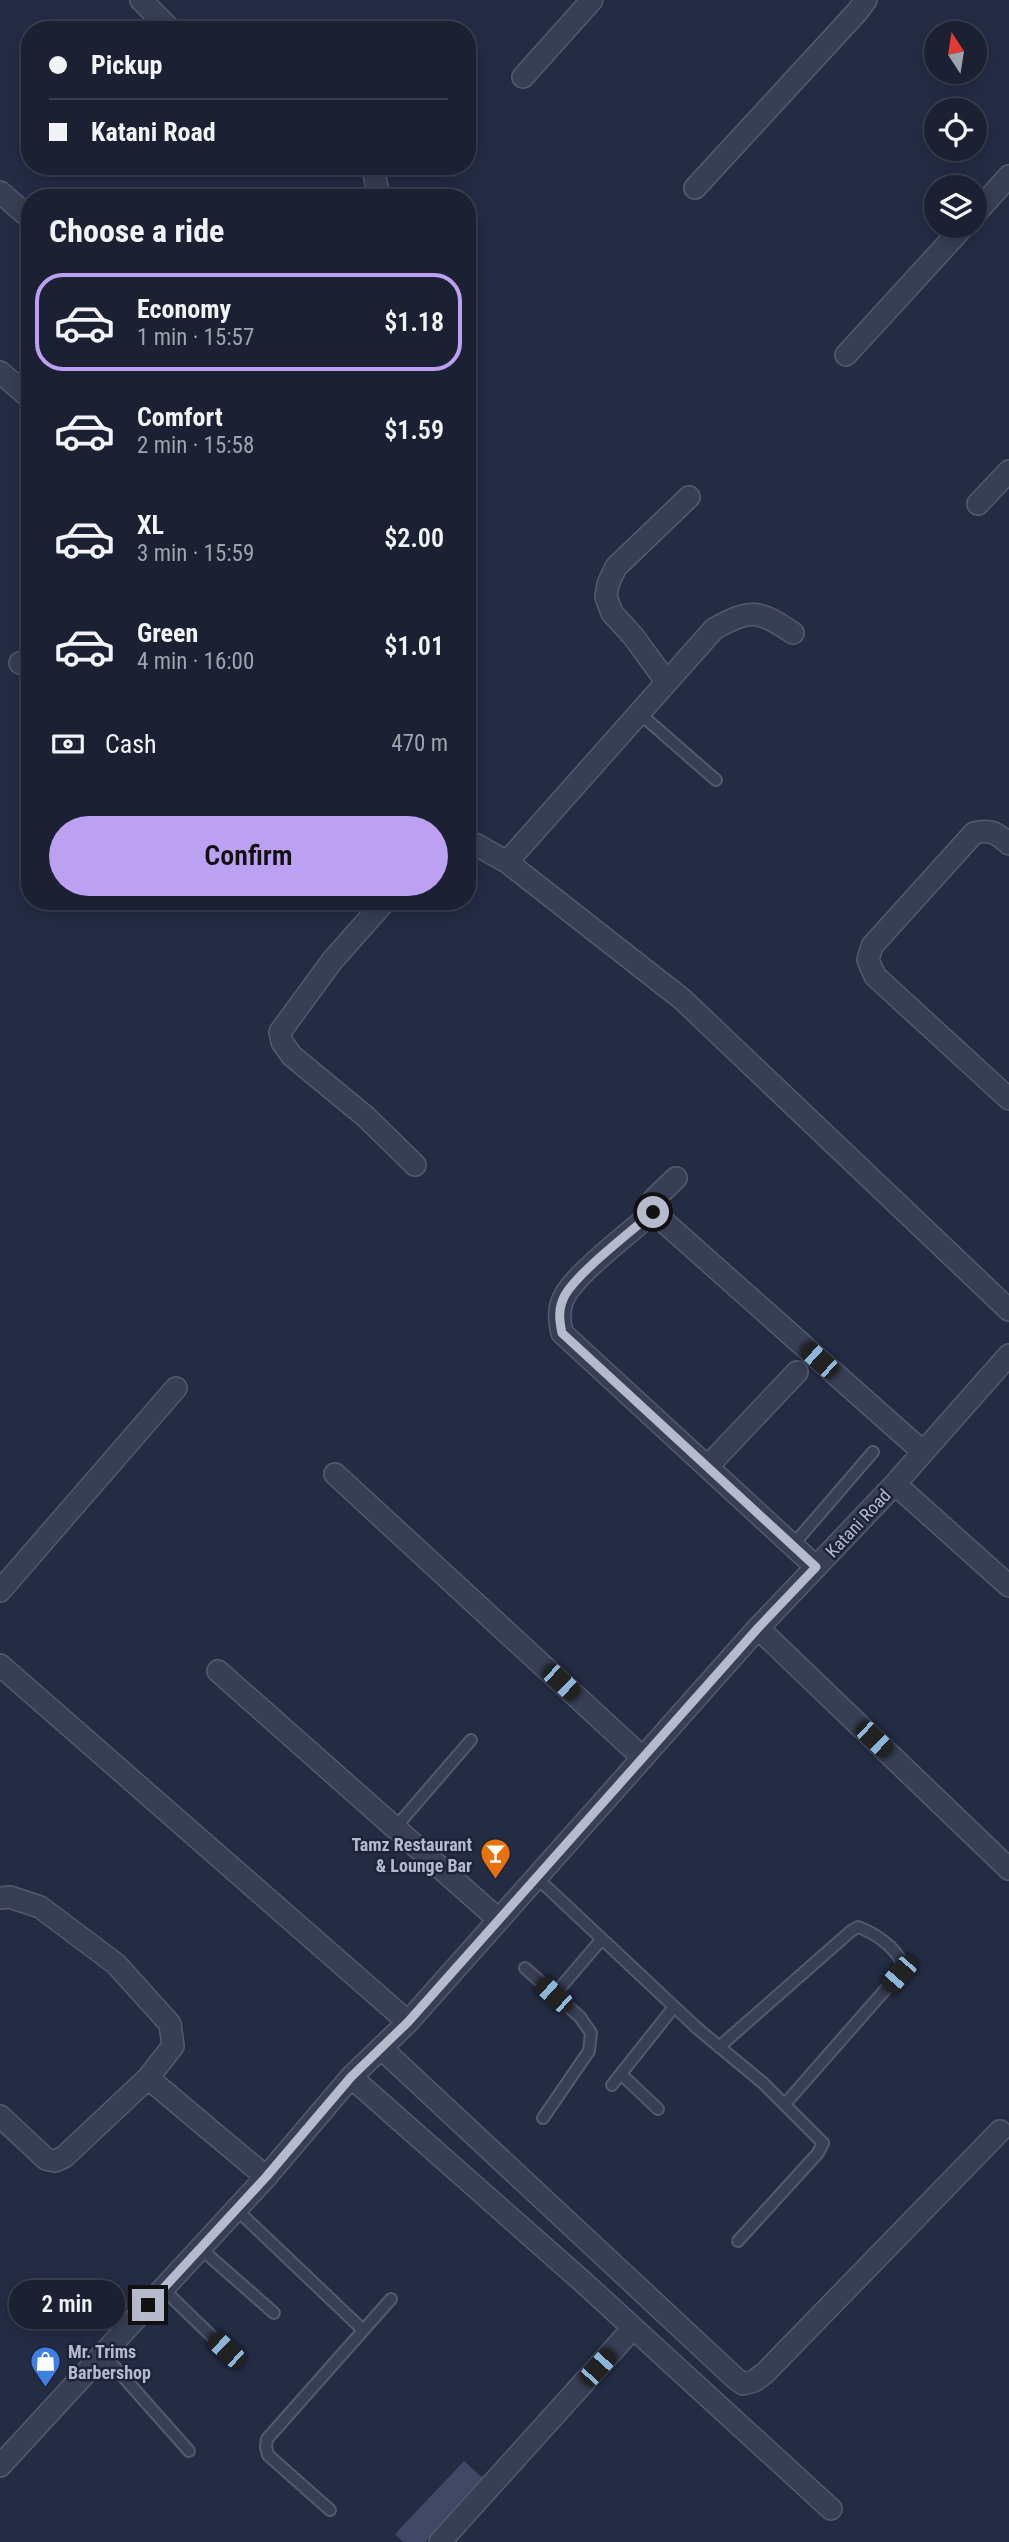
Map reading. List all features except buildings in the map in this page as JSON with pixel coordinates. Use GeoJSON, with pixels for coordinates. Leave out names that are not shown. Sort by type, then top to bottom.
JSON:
{"type":"FeatureCollection","features":[{"type":"Feature","properties":{"kind":"street"},"geometry":{"type":"LineString","coordinates":[[141,0],[163,21]]}},
{"type":"Feature","properties":{"kind":"street"},"geometry":{"type":"LineString","coordinates":[[523,77],[592,0]]}},
{"type":"Feature","properties":{"kind":"street"},"geometry":{"type":"LineString","coordinates":[[695,188],[866,0]]}},
{"type":"Feature","properties":{"kind":"street"},"geometry":{"type":"LineString","coordinates":[[987,201],[1009,176]]}},
{"type":"Feature","properties":{"kind":"street"},"geometry":{"type":"LineString","coordinates":[[0,192],[21,210]]}},
{"type":"Feature","properties":{"kind":"street"},"geometry":{"type":"LineString","coordinates":[[846,355],[953,238]]}},
{"type":"Feature","properties":{"kind":"street"},"geometry":{"type":"LineString","coordinates":[[0,372],[21,390]]}},
{"type":"Feature","properties":{"kind":"street"},"geometry":{"type":"LineString","coordinates":[[978,504],[1009,471]]}},
{"type":"Feature","properties":{"kind":"street"},"geometry":{"type":"LineString","coordinates":[[666,681],[633,636],[612,613],[607,597],[608,584],[616,567],[689,497]]}},
{"type":"Feature","properties":{"kind":"street"},"geometry":{"type":"LineString","coordinates":[[507,862],[714,629],[737,616],[751,614],[767,616],[793,633]]}},
{"type":"Feature","properties":{"kind":"street"},"geometry":{"type":"LineString","coordinates":[[1009,845],[997,833],[986,830],[974,833],[872,946],[868,960],[876,976],[1009,1099]]}},
{"type":"Feature","properties":{"kind":"street"},"geometry":{"type":"LineString","coordinates":[[476,845],[507,862],[682,999],[1009,1310]]}},
{"type":"Feature","properties":{"kind":"street"},"geometry":{"type":"LineString","coordinates":[[377,910],[332,961],[280,1032],[282,1042],[292,1056],[366,1117],[415,1165]]}},
{"type":"Feature","properties":{"kind":"street"},"geometry":{"type":"LineString","coordinates":[[676,1178],[654,1199],[653,1212],[576,1281],[564,1297],[558,1315],[562,1333],[816,1567]]}},
{"type":"Feature","properties":{"kind":"street"},"geometry":{"type":"LineString","coordinates":[[653,1212],[923,1452]]}},
{"type":"Feature","properties":{"kind":"street","name":"Katani Road"},"geometry":{"type":"LineString","coordinates":[[1,2464],[266,2177],[351,2077],[408,2022],[758,1628],[1005,1367]]}},
{"type":"Feature","properties":{"kind":"street"},"geometry":{"type":"LineString","coordinates":[[708,1466],[797,1373]]}},
{"type":"Feature","properties":{"kind":"street"},"geometry":{"type":"LineString","coordinates":[[0,1591],[176,1388]]}},
{"type":"Feature","properties":{"kind":"street"},"geometry":{"type":"LineString","coordinates":[[335,1474],[643,1758]]}},
{"type":"Feature","properties":{"kind":"street"},"geometry":{"type":"LineString","coordinates":[[895,1483],[1009,1586]]}},
{"type":"Feature","properties":{"kind":"street"},"geometry":{"type":"LineString","coordinates":[[758,1628],[1009,1869]]}},
{"type":"Feature","properties":{"kind":"street"},"geometry":{"type":"LineString","coordinates":[[0,1665],[408,2022]]}},
{"type":"Feature","properties":{"kind":"street"},"geometry":{"type":"LineString","coordinates":[[218,1671],[498,1919]]}},
{"type":"Feature","properties":{"kind":"street"},"geometry":{"type":"LineString","coordinates":[[0,1898],[10,1897],[40,1907],[116,1964],[170,2024],[173,2046],[148,2078],[64,2157],[55,2161],[46,2159],[0,2116]]}},
{"type":"Feature","properties":{"kind":"street"},"geometry":{"type":"LineString","coordinates":[[381,2048],[744,2384],[765,2373],[1000,2131]]}},
{"type":"Feature","properties":{"kind":"street"},"geometry":{"type":"LineString","coordinates":[[351,2077],[831,2509]]}},
{"type":"Feature","properties":{"kind":"street"},"geometry":{"type":"LineString","coordinates":[[148,2078],[266,2177]]}},
{"type":"Feature","properties":{"kind":"street"},"geometry":{"type":"LineString","coordinates":[[440,2542],[633,2328]]}},
{"type":"Feature","properties":{"kind":"lane"},"geometry":{"type":"LineString","coordinates":[[638,712],[716,780]]}},
{"type":"Feature","properties":{"kind":"lane"},"geometry":{"type":"LineString","coordinates":[[793,1545],[873,1452]]}},
{"type":"Feature","properties":{"kind":"lane"},"geometry":{"type":"LineString","coordinates":[[395,1828],[471,1740]]}},
{"type":"Feature","properties":{"kind":"lane"},"geometry":{"type":"LineString","coordinates":[[536,1877],[674,2007],[785,2104],[823,2143],[818,2153],[738,2241]]}},
{"type":"Feature","properties":{"kind":"lane"},"geometry":{"type":"LineString","coordinates":[[719,2047],[858,1927],[870,1931],[898,1955],[902,1964],[899,1974],[785,2104]]}},
{"type":"Feature","properties":{"kind":"lane"},"geometry":{"type":"LineString","coordinates":[[554,1995],[602,1939]]}},
{"type":"Feature","properties":{"kind":"lane"},"geometry":{"type":"LineString","coordinates":[[525,1968],[580,2017],[591,2033],[589,2052],[543,2118]]}},
{"type":"Feature","properties":{"kind":"lane"},"geometry":{"type":"LineString","coordinates":[[612,2085],[674,2007]]}},
{"type":"Feature","properties":{"kind":"lane"},"geometry":{"type":"LineString","coordinates":[[621,2074],[658,2109]]}},
{"type":"Feature","properties":{"kind":"lane"},"geometry":{"type":"LineString","coordinates":[[236,2210],[362,2329]]}},
{"type":"Feature","properties":{"kind":"lane"},"geometry":{"type":"LineString","coordinates":[[200,2248],[274,2313]]}},
{"type":"Feature","properties":{"kind":"lane"},"geometry":{"type":"LineString","coordinates":[[163,2289],[226,2350]]}},
{"type":"Feature","properties":{"kind":"lane"},"geometry":{"type":"LineString","coordinates":[[330,2510],[268,2455],[267,2439],[391,2299]]}},
{"type":"Feature","properties":{"kind":"lane"},"geometry":{"type":"LineString","coordinates":[[103,2354],[189,2451]]}},
{"type":"Feature","properties":{"kind":"place","name":"Tamz Restaurant & Lounge Bar"},"geometry":{"type":"Point","coordinates":[495,1881]}},
{"type":"Feature","properties":{"kind":"place","name":"Mr. Trims Barbershop"},"geometry":{"type":"Point","coordinates":[45,2388]}},
{"type":"Feature","properties":{"kind":"route"},"geometry":{"type":"LineString","coordinates":[[148,2305],[266,2177],[351,2077],[408,2022],[758,1628],[816,1567],[562,1333],[558,1315],[564,1297],[576,1281],[653,1212]]}}]}
